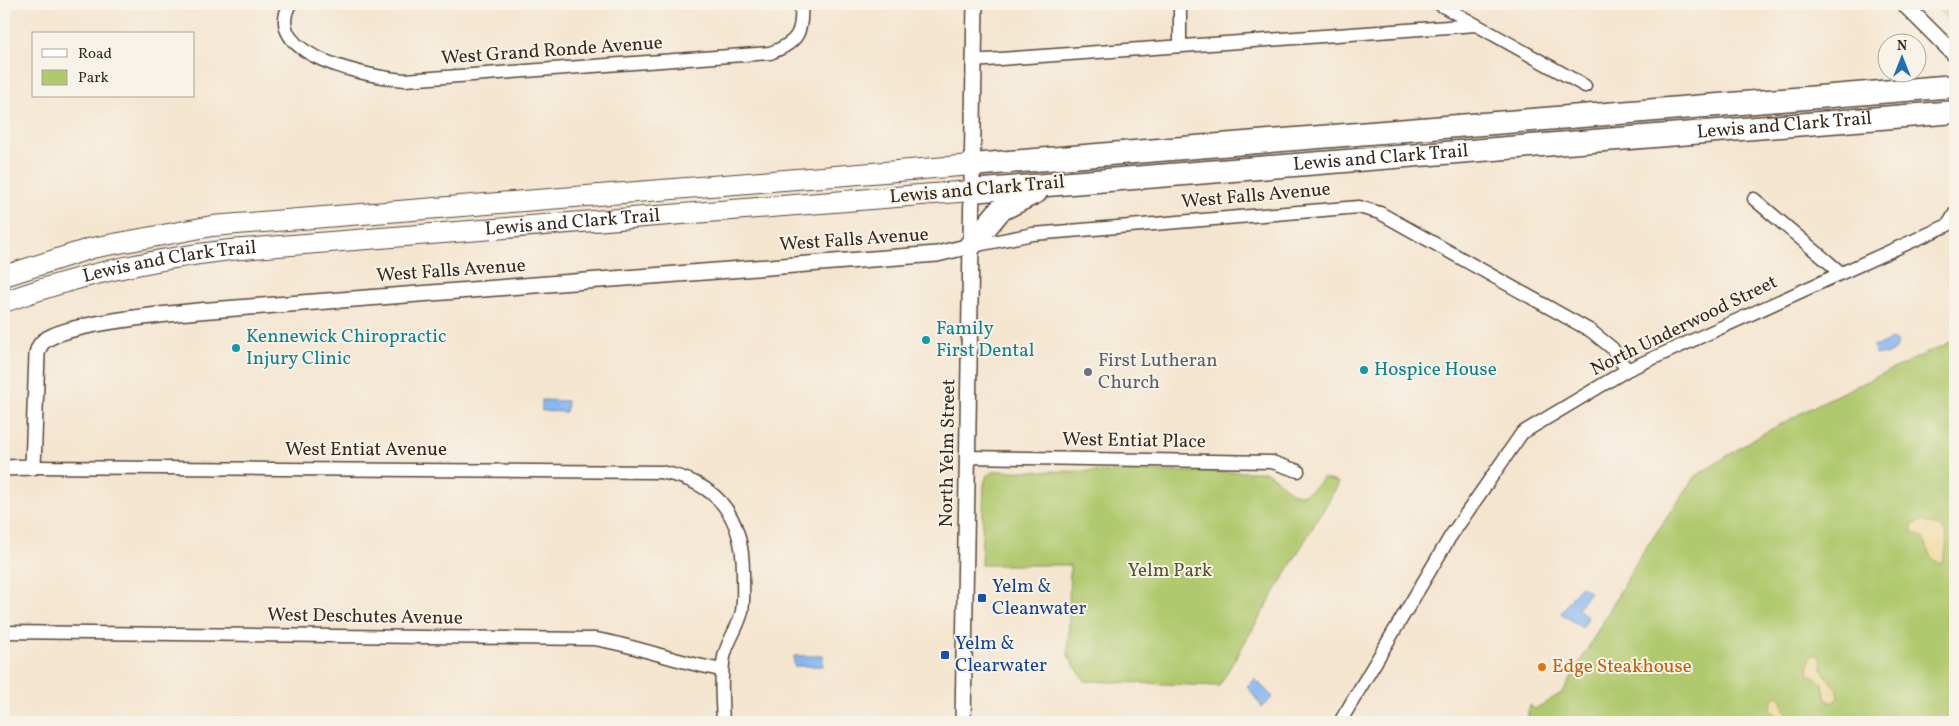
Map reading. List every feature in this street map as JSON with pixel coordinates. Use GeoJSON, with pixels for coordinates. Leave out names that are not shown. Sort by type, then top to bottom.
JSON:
{"type":"FeatureCollection","features":[{"type":"Feature","properties":{"kind":"highway","name":"Lewis and Clark Trail"},"geometry":{"type":"LineString","coordinates":[[4,276],[92,248],[152,235],[219,225],[1955,86]]}},
{"type":"Feature","properties":{"kind":"highway","name":"Lewis and Clark Trail"},"geometry":{"type":"LineString","coordinates":[[4,302],[120,268],[221,251],[1955,112]]}},
{"type":"Feature","properties":{"kind":"highway"},"geometry":{"type":"LineString","coordinates":[[970,246],[995,214],[1006,205],[1055,184]]}},
{"type":"Feature","properties":{"kind":"street","name":"West Grand Ronde Avenue"},"geometry":{"type":"LineString","coordinates":[[290,4],[285,16],[287,28],[296,43],[310,52],[349,70],[379,77],[430,79],[770,53],[782,49],[799,33],[802,21],[801,4]]}},
{"type":"Feature","properties":{"kind":"street","name":"North Yelm Street"},"geometry":{"type":"LineString","coordinates":[[964,722],[975,4]]}},
{"type":"Feature","properties":{"kind":"street"},"geometry":{"type":"LineString","coordinates":[[1180,4],[1180,45]]}},
{"type":"Feature","properties":{"kind":"street"},"geometry":{"type":"LineString","coordinates":[[1439,4],[1585,86]]}},
{"type":"Feature","properties":{"kind":"street"},"geometry":{"type":"LineString","coordinates":[[1904,4],[1955,55]]}},
{"type":"Feature","properties":{"kind":"street"},"geometry":{"type":"LineString","coordinates":[[973,61],[1476,25]]}},
{"type":"Feature","properties":{"kind":"street"},"geometry":{"type":"LineString","coordinates":[[1754,199],[1840,272]]}},
{"type":"Feature","properties":{"kind":"street","name":"West Falls Avenue"},"geometry":{"type":"LineString","coordinates":[[33,467],[36,360],[40,345],[50,337],[72,330],[174,313],[937,254],[1007,237],[1359,208],[1380,213],[1565,315],[1612,348],[1627,370]]}},
{"type":"Feature","properties":{"kind":"street","name":"North Underwood Street"},"geometry":{"type":"LineString","coordinates":[[1340,722],[1450,537],[1522,433],[1627,370],[1840,272],[1948,225],[1955,213]]}},
{"type":"Feature","properties":{"kind":"street","name":"West Entiat Place"},"geometry":{"type":"LineString","coordinates":[[968,457],[1272,462],[1298,471]]}},
{"type":"Feature","properties":{"kind":"street","name":"West Entiat Avenue"},"geometry":{"type":"LineString","coordinates":[[4,468],[660,472],[692,481],[721,501],[736,526],[744,554],[743,608],[724,655],[722,670]]}},
{"type":"Feature","properties":{"kind":"street","name":"West Deschutes Avenue"},"geometry":{"type":"LineString","coordinates":[[4,632],[586,639],[612,642],[680,662],[722,670]]}},
{"type":"Feature","properties":{"kind":"street"},"geometry":{"type":"LineString","coordinates":[[722,670],[723,722]]}},
{"type":"Feature","properties":{"kind":"green space"},"geometry":{"type":"Polygon","coordinates":[[[1933,4],[1955,4],[1955,29],[1933,4]]]}},
{"type":"Feature","properties":{"kind":"green space"},"geometry":{"type":"Polygon","coordinates":[[[1955,340],[1955,722],[1527,722],[1529,705],[1535,709],[1563,692],[1640,556],[1696,476],[1755,438],[1820,403],[1955,340]]]}},
{"type":"Feature","properties":{"kind":"green space","name":"Yelm Park"},"geometry":{"type":"Polygon","coordinates":[[[996,471],[1266,472],[1292,493],[1298,495],[1305,494],[1323,478],[1339,483],[1219,686],[1085,681],[1068,656],[1070,565],[981,565],[984,484],[987,475],[996,471]]]}},
{"type":"Feature","properties":{"kind":"sand"},"geometry":{"type":"Polygon","coordinates":[[[1922,521],[1938,527],[1946,534],[1947,539],[1943,562],[1938,562],[1931,558],[1922,537],[1912,532],[1912,525],[1922,521]]]}},
{"type":"Feature","properties":{"kind":"sand"},"geometry":{"type":"Polygon","coordinates":[[[1814,654],[1820,657],[1823,672],[1837,690],[1838,698],[1833,703],[1826,699],[1823,684],[1808,673],[1810,658],[1814,654]]]}},
{"type":"Feature","properties":{"kind":"sand"},"geometry":{"type":"Polygon","coordinates":[[[1779,696],[1784,710],[1792,717],[1792,722],[1786,722],[1770,710],[1773,698],[1779,696]]]}},
{"type":"Feature","properties":{"kind":"water"},"geometry":{"type":"Polygon","coordinates":[[[1891,339],[1898,342],[1896,349],[1886,355],[1876,354],[1873,346],[1885,343],[1891,339]]]}},
{"type":"Feature","properties":{"kind":"water"},"geometry":{"type":"Polygon","coordinates":[[[542,400],[567,401],[566,412],[542,411],[542,400]]]}},
{"type":"Feature","properties":{"kind":"water"},"geometry":{"type":"Polygon","coordinates":[[[1580,586],[1590,592],[1578,608],[1588,618],[1582,628],[1561,613],[1580,586]]]}},
{"type":"Feature","properties":{"kind":"water"},"geometry":{"type":"Polygon","coordinates":[[[794,656],[823,656],[823,666],[794,666],[794,656]]]}},
{"type":"Feature","properties":{"kind":"water"},"geometry":{"type":"Polygon","coordinates":[[[1255,679],[1273,697],[1262,707],[1247,686],[1255,679]]]}},
{"type":"Feature","properties":{"kind":"place","name":"Family First Dental"},"geometry":{"type":"Point","coordinates":[926,340]}},
{"type":"Feature","properties":{"kind":"place","name":"Kennewick Chiropractic Injury Clinic"},"geometry":{"type":"Point","coordinates":[236,348]}},
{"type":"Feature","properties":{"kind":"place","name":"Hospice House"},"geometry":{"type":"Point","coordinates":[1364,370]}},
{"type":"Feature","properties":{"kind":"place","name":"First Lutheran Church"},"geometry":{"type":"Point","coordinates":[1088,372]}},
{"type":"Feature","properties":{"kind":"place","name":"Yelm & Cleanwater"},"geometry":{"type":"Point","coordinates":[982,598]}},
{"type":"Feature","properties":{"kind":"place","name":"Yelm & Clearwater"},"geometry":{"type":"Point","coordinates":[945,655]}},
{"type":"Feature","properties":{"kind":"place","name":"Edge Steakhouse"},"geometry":{"type":"Point","coordinates":[1542,667]}}]}
